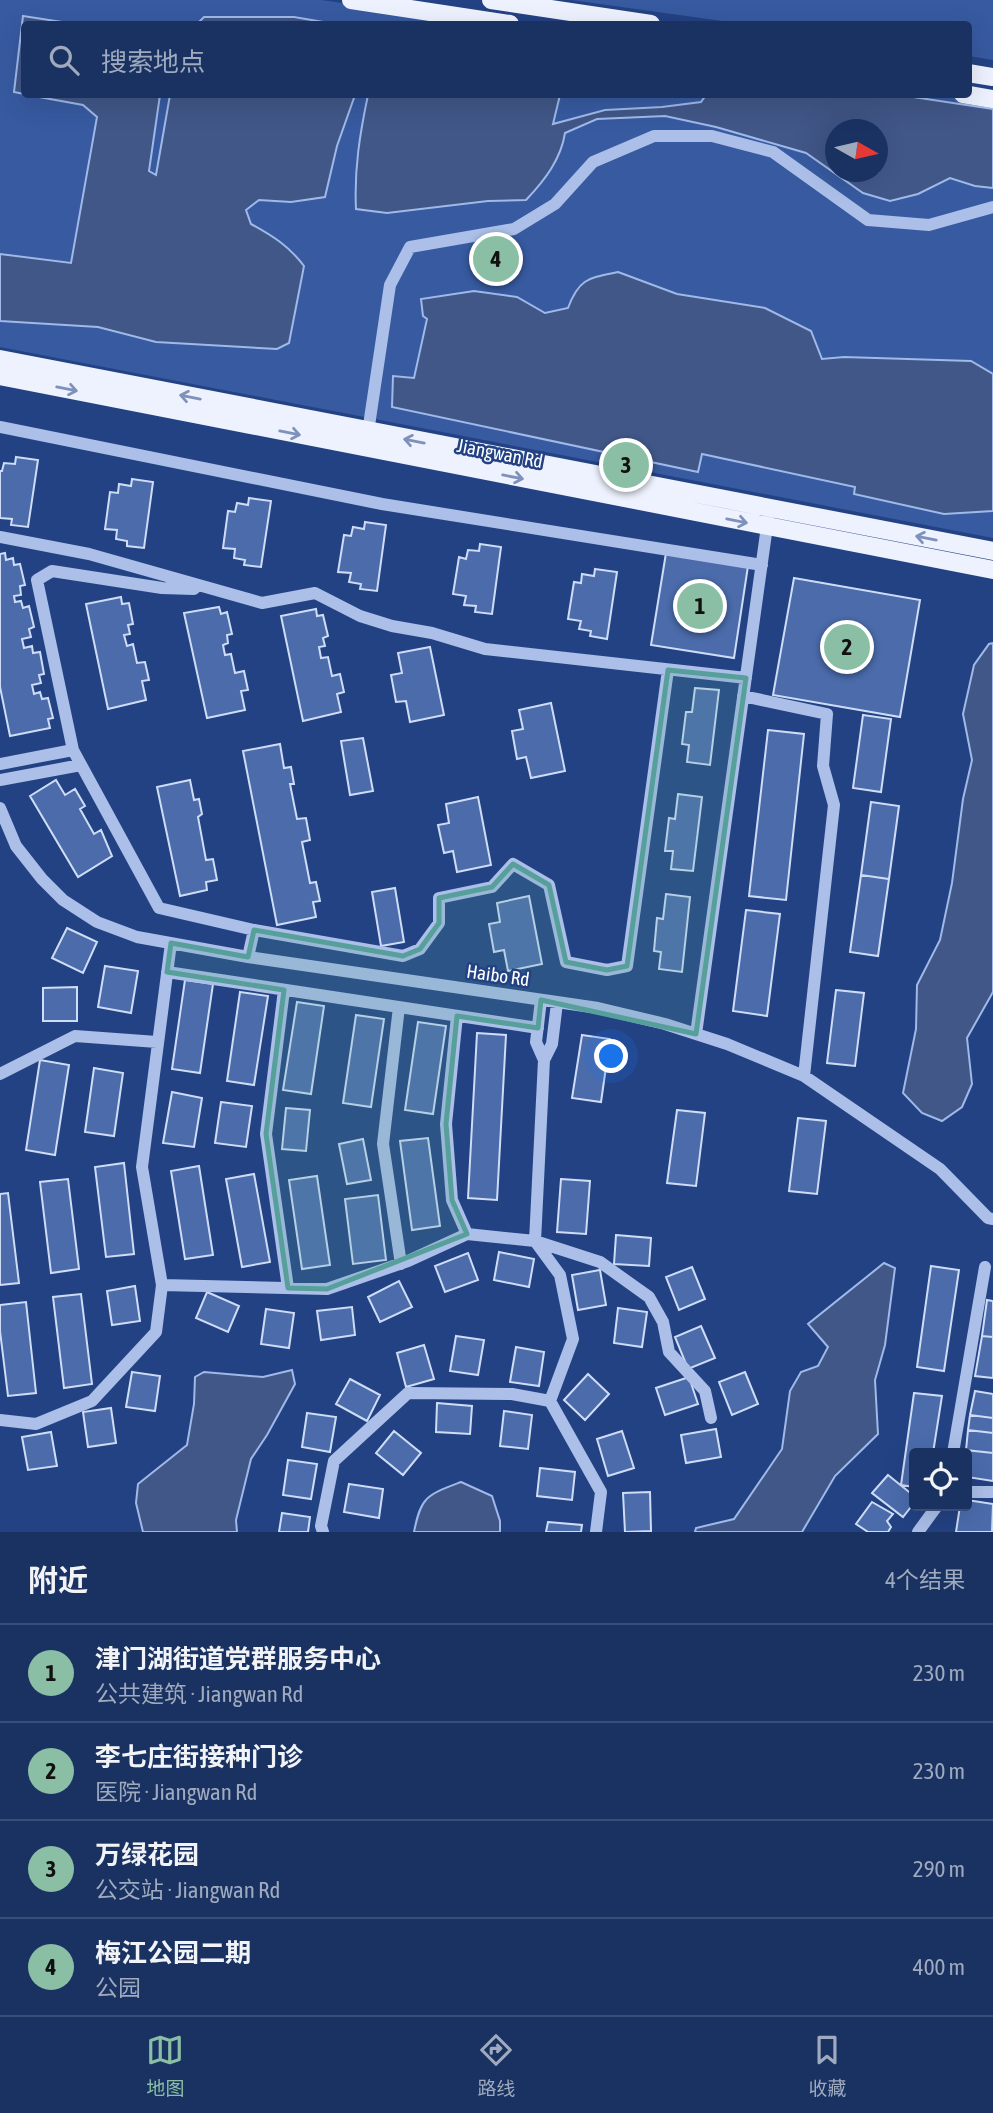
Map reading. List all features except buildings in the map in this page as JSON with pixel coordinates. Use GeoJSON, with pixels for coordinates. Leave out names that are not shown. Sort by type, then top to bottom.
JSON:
{"type":"FeatureCollection","features":[{"type":"Feature","properties":{"kind":"main road"},"geometry":{"type":"LineString","coordinates":[[351,0],[490,21]]}},
{"type":"Feature","properties":{"kind":"main road"},"geometry":{"type":"LineString","coordinates":[[491,0],[631,21]]}},
{"type":"Feature","properties":{"kind":"main road"},"geometry":{"type":"LineString","coordinates":[[972,74],[993,77]]}},
{"type":"Feature","properties":{"kind":"main road"},"geometry":{"type":"LineString","coordinates":[[972,96],[993,99]]}},
{"type":"Feature","properties":{"kind":"main road","name":"Jiangwan Rd"},"geometry":{"type":"LineString","coordinates":[[0,359],[993,551]]}},
{"type":"Feature","properties":{"kind":"main road","name":"Jiangwan Rd"},"geometry":{"type":"LineString","coordinates":[[0,376],[993,570]]}},
{"type":"Feature","properties":{"kind":"street"},"geometry":{"type":"LineString","coordinates":[[368,432],[390,285],[410,247],[514,229],[555,204],[593,162],[654,135],[712,136],[773,152],[868,220],[929,225],[993,207]]}},
{"type":"Feature","properties":{"kind":"street"},"geometry":{"type":"LineString","coordinates":[[0,427],[382,504],[762,565]]}},
{"type":"Feature","properties":{"kind":"street"},"geometry":{"type":"LineString","coordinates":[[696,1034],[769,509]]}},
{"type":"Feature","properties":{"kind":"street"},"geometry":{"type":"LineString","coordinates":[[0,537],[89,554],[262,603],[315,593],[360,616],[485,649],[746,678]]}},
{"type":"Feature","properties":{"kind":"street"},"geometry":{"type":"LineString","coordinates":[[214,590],[162,588],[52,570],[37,580],[73,750],[159,908],[254,930],[403,956],[420,949],[439,923],[439,898],[492,887],[513,864],[549,885],[566,962],[607,970],[628,965],[668,670]]}},
{"type":"Feature","properties":{"kind":"street"},"geometry":{"type":"LineString","coordinates":[[743,696],[827,714],[823,766],[834,805],[804,1076]]}},
{"type":"Feature","properties":{"kind":"street"},"geometry":{"type":"LineString","coordinates":[[0,764],[73,750]]}},
{"type":"Feature","properties":{"kind":"street"},"geometry":{"type":"LineString","coordinates":[[0,780],[81,765]]}},
{"type":"Feature","properties":{"kind":"street","name":"Haibo Rd"},"geometry":{"type":"LineString","coordinates":[[0,808],[16,846],[42,879],[63,900],[97,922],[137,937],[247,957],[611,1012],[665,1024],[727,1044],[804,1076],[940,1169],[988,1218],[993,1219]]}},
{"type":"Feature","properties":{"kind":"street"},"geometry":{"type":"LineString","coordinates":[[247,957],[254,930]]}},
{"type":"Feature","properties":{"kind":"street"},"geometry":{"type":"LineString","coordinates":[[0,1420],[36,1424],[92,1401],[156,1332],[162,1285],[142,1167],[171,943]]}},
{"type":"Feature","properties":{"kind":"street"},"geometry":{"type":"LineString","coordinates":[[167,972],[538,1028]]}},
{"type":"Feature","properties":{"kind":"street"},"geometry":{"type":"LineString","coordinates":[[284,990],[266,1134],[288,1288]]}},
{"type":"Feature","properties":{"kind":"street"},"geometry":{"type":"LineString","coordinates":[[541,1000],[537,1042],[544,1060]]}},
{"type":"Feature","properties":{"kind":"street"},"geometry":{"type":"LineString","coordinates":[[557,1003],[552,1044],[544,1060],[535,1241],[560,1275],[573,1339],[550,1401],[601,1492],[596,1532]]}},
{"type":"Feature","properties":{"kind":"street"},"geometry":{"type":"LineString","coordinates":[[400,1007],[383,1144],[401,1264]]}},
{"type":"Feature","properties":{"kind":"street"},"geometry":{"type":"LineString","coordinates":[[457,1016],[446,1124],[452,1200],[467,1234]]}},
{"type":"Feature","properties":{"kind":"street"},"geometry":{"type":"LineString","coordinates":[[0,1074],[75,1036],[119,1037],[157,1042]]}},
{"type":"Feature","properties":{"kind":"street"},"geometry":{"type":"LineString","coordinates":[[162,1285],[327,1289],[401,1264],[467,1234],[535,1241],[600,1262],[649,1297],[663,1322],[670,1352],[705,1391],[711,1418]]}},
{"type":"Feature","properties":{"kind":"street"},"geometry":{"type":"LineString","coordinates":[[954,1448],[985,1266]]}},
{"type":"Feature","properties":{"kind":"street"},"geometry":{"type":"LineString","coordinates":[[323,1532],[321,1526],[334,1461],[408,1394],[512,1394],[550,1401]]}},
{"type":"Feature","properties":{"kind":"street"},"geometry":{"type":"LineString","coordinates":[[972,1492],[993,1492]]}},
{"type":"Feature","properties":{"kind":"street"},"geometry":{"type":"LineString","coordinates":[[918,1532],[933,1511]]}},
{"type":"Feature","properties":{"kind":"highlighted area"},"geometry":{"type":"Polygon","coordinates":[[[668,670],[746,678],[696,1034],[541,1000],[538,1028],[457,1016],[446,1124],[452,1200],[467,1234],[327,1289],[288,1288],[266,1134],[284,990],[167,972],[171,943],[248,957],[254,930],[403,956],[420,949],[439,923],[439,898],[492,887],[513,864],[549,885],[566,962],[607,970],[627,966],[668,670]]]}},
{"type":"Feature","properties":{"kind":"shaded area"},"geometry":{"type":"Polygon","coordinates":[[[0,0],[321,0],[468,21],[21,21],[21,98],[972,98],[972,94],[993,98],[993,538],[0,347],[0,0]]]}},
{"type":"Feature","properties":{"kind":"shaded area"},"geometry":{"type":"Polygon","coordinates":[[[571,0],[993,0],[993,60],[972,56],[972,21],[722,21],[571,0]]]}},
{"type":"Feature","properties":{"kind":"shaded area"},"geometry":{"type":"Polygon","coordinates":[[[23,16],[56,21],[22,21],[23,16]]]}},
{"type":"Feature","properties":{"kind":"shaded area"},"geometry":{"type":"Polygon","coordinates":[[[204,17],[294,17],[317,21],[200,21],[204,17]]]}},
{"type":"Feature","properties":{"kind":"shaded area"},"geometry":{"type":"Polygon","coordinates":[[[21,33],[21,93],[14,92],[21,33]]]}},
{"type":"Feature","properties":{"kind":"shaded area"},"geometry":{"type":"Polygon","coordinates":[[[44,98],[160,98],[149,171],[156,175],[169,98],[354,98],[337,146],[325,197],[291,202],[259,200],[246,210],[251,224],[280,242],[304,266],[289,343],[277,349],[156,342],[98,327],[0,321],[0,254],[71,263],[97,117],[83,105],[44,98]]]}},
{"type":"Feature","properties":{"kind":"shaded area"},"geometry":{"type":"Polygon","coordinates":[[[367,98],[559,98],[553,124],[605,110],[662,107],[701,102],[704,98],[920,98],[993,109],[993,188],[975,186],[950,178],[918,194],[890,201],[863,193],[847,182],[888,182],[888,119],[825,119],[825,166],[806,153],[716,127],[665,116],[597,119],[565,133],[560,152],[551,169],[526,200],[488,201],[387,213],[356,209],[358,151],[367,98]]]}},
{"type":"Feature","properties":{"kind":"shaded area"},"geometry":{"type":"Polygon","coordinates":[[[618,272],[677,294],[765,308],[811,331],[822,359],[844,357],[971,361],[993,374],[993,511],[944,514],[854,494],[855,487],[702,454],[698,472],[392,407],[393,376],[414,378],[427,319],[423,316],[421,299],[474,291],[517,297],[545,313],[568,308],[576,291],[586,281],[618,272]]]}},
{"type":"Feature","properties":{"kind":"shaded area"},"geometry":{"type":"Polygon","coordinates":[[[993,643],[993,992],[967,1038],[972,1084],[962,1107],[942,1121],[922,1113],[903,1093],[916,1029],[917,985],[940,940],[972,760],[963,714],[974,665],[989,644],[993,643]]]}},
{"type":"Feature","properties":{"kind":"shaded area"},"geometry":{"type":"Polygon","coordinates":[[[884,1263],[895,1268],[885,1345],[875,1380],[878,1434],[835,1476],[802,1532],[695,1532],[696,1528],[734,1519],[782,1449],[790,1391],[801,1372],[818,1366],[828,1347],[808,1324],[884,1263]]]}},
{"type":"Feature","properties":{"kind":"shaded area"},"geometry":{"type":"Polygon","coordinates":[[[292,1370],[295,1384],[251,1459],[236,1520],[237,1532],[143,1532],[136,1503],[138,1484],[187,1445],[194,1404],[195,1377],[204,1372],[263,1377],[292,1370]]]}},
{"type":"Feature","properties":{"kind":"shaded area"},"geometry":{"type":"Polygon","coordinates":[[[461,1482],[492,1496],[500,1521],[500,1532],[414,1532],[427,1498],[461,1482]]]}},
{"type":"Feature","properties":{"kind":"place","name":"梅江公园二期"},"geometry":{"type":"Point","coordinates":[496,259]}},
{"type":"Feature","properties":{"kind":"place","name":"万绿花园"},"geometry":{"type":"Point","coordinates":[626,465]}},
{"type":"Feature","properties":{"kind":"place","name":"津门湖街道党群服务中心"},"geometry":{"type":"Point","coordinates":[700,606]}},
{"type":"Feature","properties":{"kind":"place","name":"李七庄街接种门诊"},"geometry":{"type":"Point","coordinates":[847,647]}}]}
